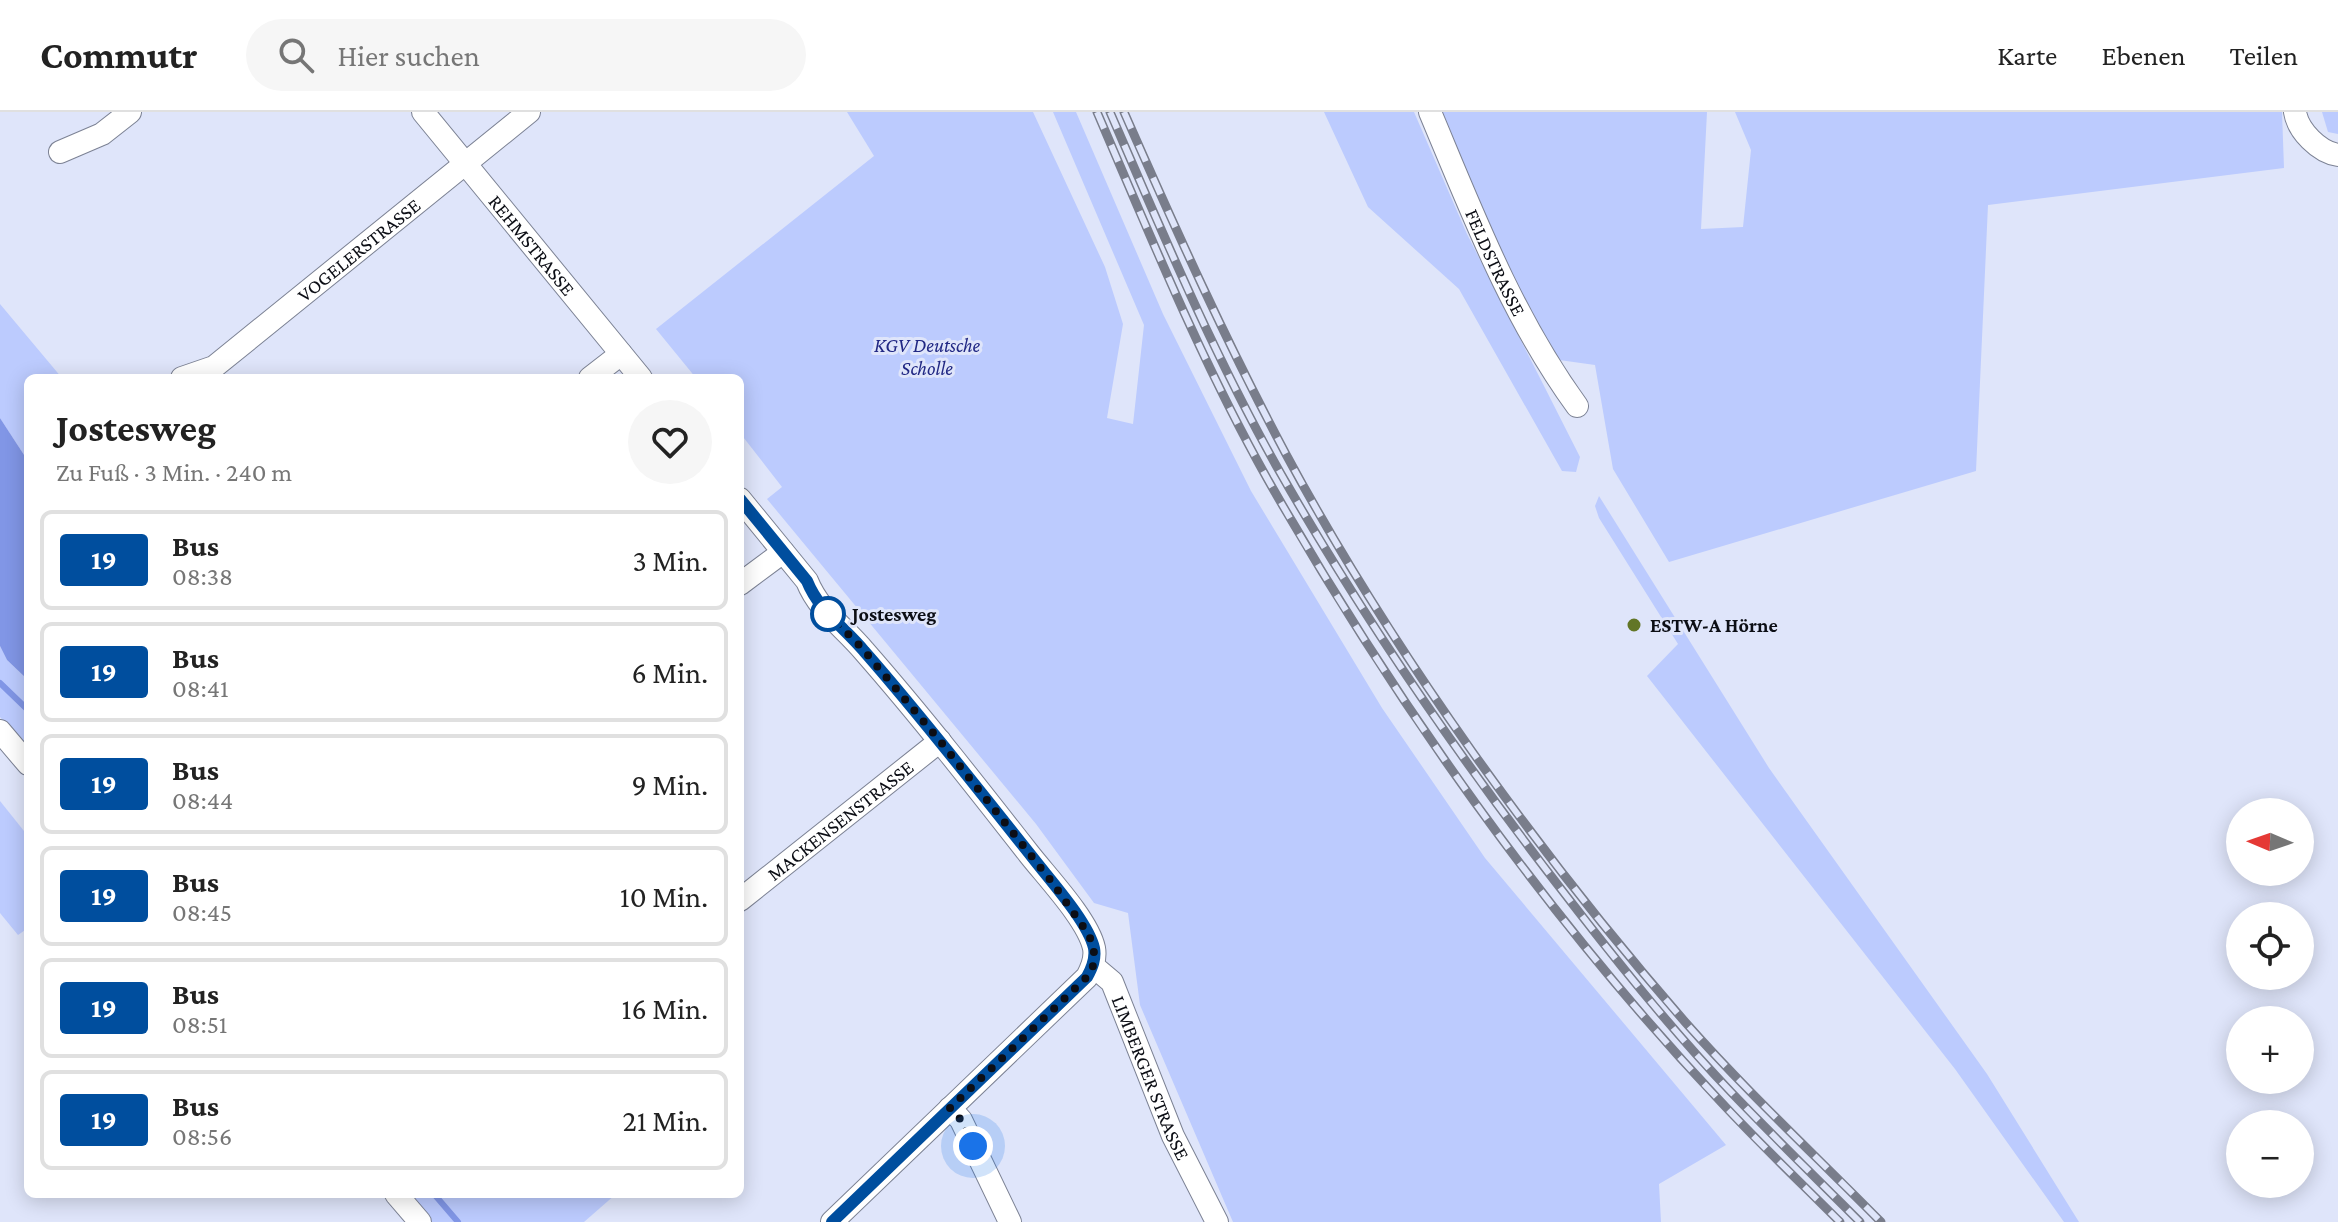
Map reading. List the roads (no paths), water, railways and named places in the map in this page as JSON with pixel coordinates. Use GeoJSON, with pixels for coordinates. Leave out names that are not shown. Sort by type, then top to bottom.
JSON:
{"type":"FeatureCollection","features":[{"type":"Feature","properties":{"kind":"street"},"geometry":{"type":"LineString","coordinates":[[60,152],[102,134],[130,112]]}},
{"type":"Feature","properties":{"kind":"street","name":"REHMSTRASSE"},"geometry":{"type":"LineString","coordinates":[[423,112],[638,374]]}},
{"type":"Feature","properties":{"kind":"street","name":"VOGELERSTRASSE"},"geometry":{"type":"LineString","coordinates":[[194,374],[214,367],[529,112]]}},
{"type":"Feature","properties":{"kind":"street","name":"FELDSTRASSE"},"geometry":{"type":"LineString","coordinates":[[1430,112],[1480,231],[1546,363],[1577,406]]}},
{"type":"Feature","properties":{"kind":"street"},"geometry":{"type":"LineString","coordinates":[[2295,112],[2297,125],[2327,153],[2338,155]]}},
{"type":"Feature","properties":{"kind":"street"},"geometry":{"type":"LineString","coordinates":[[595,374],[621,354]]}},
{"type":"Feature","properties":{"kind":"street"},"geometry":{"type":"LineString","coordinates":[[744,504],[827,614],[861,647],[940,741],[1089,935],[1094,950],[1093,966],[1080,985],[832,1222]]}},
{"type":"Feature","properties":{"kind":"street"},"geometry":{"type":"LineString","coordinates":[[744,581],[783,552]]}},
{"type":"Feature","properties":{"kind":"street"},"geometry":{"type":"LineString","coordinates":[[0,731],[24,759]]}},
{"type":"Feature","properties":{"kind":"street","name":"MACKENSENSTRASSE"},"geometry":{"type":"LineString","coordinates":[[744,897],[940,741]]}},
{"type":"Feature","properties":{"kind":"street","name":"LIMBERGER STRASSE"},"geometry":{"type":"LineString","coordinates":[[1093,966],[1112,982],[1173,1136],[1217,1222]]}},
{"type":"Feature","properties":{"kind":"street"},"geometry":{"type":"LineString","coordinates":[[950,1108],[961,1120],[1010,1222]]}},
{"type":"Feature","properties":{"kind":"street"},"geometry":{"type":"LineString","coordinates":[[399,1198],[420,1222]]}},
{"type":"Feature","properties":{"kind":"waterway"},"geometry":{"type":"LineString","coordinates":[[0,683],[24,706]]}},
{"type":"Feature","properties":{"kind":"waterway"},"geometry":{"type":"LineString","coordinates":[[437,1198],[458,1222]]}},
{"type":"Feature","properties":{"kind":"railway"},"geometry":{"type":"LineString","coordinates":[[1097,112],[1178,298],[1244,436],[1316,562],[1420,725],[1534,882],[1594,958],[1721,1102],[1840,1222]]}},
{"type":"Feature","properties":{"kind":"railway"},"geometry":{"type":"LineString","coordinates":[[1110,112],[1191,295],[1257,430],[1345,581],[1449,738],[1643,993],[1731,1092],[1860,1222]]}},
{"type":"Feature","properties":{"kind":"railway"},"geometry":{"type":"LineString","coordinates":[[1124,112],[1223,329],[1287,456],[1328,530],[1421,677],[1523,822],[1631,959],[1733,1074],[1881,1222]]}},
{"type":"Feature","properties":{"kind":"place","name":"Jostesweg"},"geometry":{"type":"Point","coordinates":[828,614]}},
{"type":"Feature","properties":{"kind":"place","name":"ESTW-A Hörne"},"geometry":{"type":"Point","coordinates":[1634,625]}},
{"type":"Feature","properties":{"kind":"park label","name":"KGV Deutsche Scholle"},"geometry":{"type":"Point","coordinates":[927,356]}}]}
